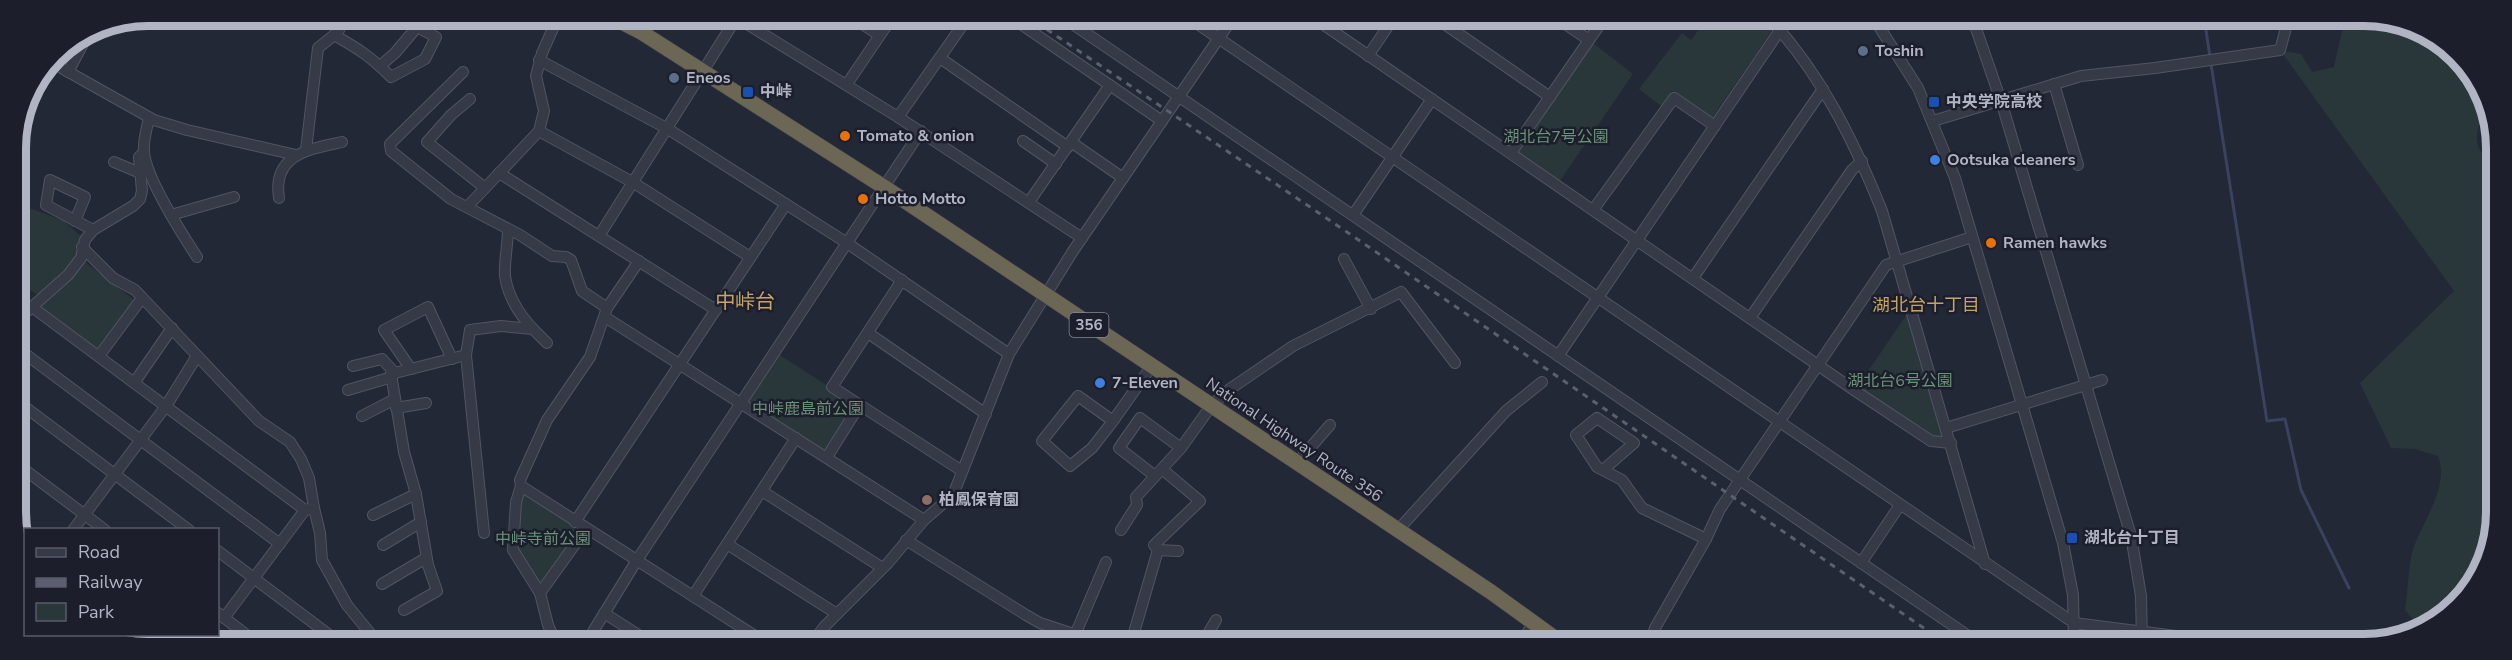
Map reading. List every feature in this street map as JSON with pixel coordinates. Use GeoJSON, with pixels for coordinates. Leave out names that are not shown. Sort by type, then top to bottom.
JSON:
{"type":"FeatureCollection","features":[{"type":"Feature","properties":{"kind":"highway","name":"National Highway Route 356"},"geometry":{"type":"LineString","coordinates":[[627,26],[884,187],[1550,634]]}},
{"type":"Feature","properties":{"kind":"street"},"geometry":{"type":"LineString","coordinates":[[301,153],[318,48],[334,35],[339,26]]}},
{"type":"Feature","properties":{"kind":"street"},"geometry":{"type":"LineString","coordinates":[[468,206],[539,131],[544,111],[536,76],[539,60],[554,26]]}},
{"type":"Feature","properties":{"kind":"street"},"geometry":{"type":"LineString","coordinates":[[600,236],[730,26]]}},
{"type":"Feature","properties":{"kind":"street"},"geometry":{"type":"LineString","coordinates":[[752,26],[921,131],[1082,238]]}},
{"type":"Feature","properties":{"kind":"street"},"geometry":{"type":"LineString","coordinates":[[865,26],[879,35]]}},
{"type":"Feature","properties":{"kind":"street"},"geometry":{"type":"LineString","coordinates":[[847,84],[886,26]]}},
{"type":"Feature","properties":{"kind":"street"},"geometry":{"type":"LineString","coordinates":[[898,117],[962,26]]}},
{"type":"Feature","properties":{"kind":"street"},"geometry":{"type":"LineString","coordinates":[[1024,26],[1162,121]]}},
{"type":"Feature","properties":{"kind":"street"},"geometry":{"type":"LineString","coordinates":[[1076,26],[1965,634]]}},
{"type":"Feature","properties":{"kind":"street"},"geometry":{"type":"LineString","coordinates":[[1200,26],[2074,623],[2152,634]]}},
{"type":"Feature","properties":{"kind":"street"},"geometry":{"type":"LineString","coordinates":[[820,634],[881,567],[888,563],[924,520],[953,495],[1009,354],[1036,308],[1047,297],[1082,238],[1227,26]]}},
{"type":"Feature","properties":{"kind":"street"},"geometry":{"type":"LineString","coordinates":[[1325,26],[1931,441],[1950,443]]}},
{"type":"Feature","properties":{"kind":"street"},"geometry":{"type":"LineString","coordinates":[[1368,56],[1388,26]]}},
{"type":"Feature","properties":{"kind":"street"},"geometry":{"type":"LineString","coordinates":[[1447,26],[1550,97]]}},
{"type":"Feature","properties":{"kind":"street"},"geometry":{"type":"LineString","coordinates":[[1568,26],[1589,40]]}},
{"type":"Feature","properties":{"kind":"street"},"geometry":{"type":"LineString","coordinates":[[1511,153],[1599,26]]}},
{"type":"Feature","properties":{"kind":"street"},"geometry":{"type":"LineString","coordinates":[[1776,26],[1823,89],[1862,161],[1882,210],[1985,564]]}},
{"type":"Feature","properties":{"kind":"street"},"geometry":{"type":"LineString","coordinates":[[1558,356],[1783,26]]}},
{"type":"Feature","properties":{"kind":"street"},"geometry":{"type":"LineString","coordinates":[[1879,26],[1918,88],[1955,178],[2063,543],[2070,572],[2074,634]]}},
{"type":"Feature","properties":{"kind":"street"},"geometry":{"type":"LineString","coordinates":[[1975,26],[2001,101],[2131,536],[2141,596],[2142,633]]}},
{"type":"Feature","properties":{"kind":"street"},"geometry":{"type":"LineString","coordinates":[[1933,121],[2080,76],[2280,50],[2287,26]]}},
{"type":"Feature","properties":{"kind":"street"},"geometry":{"type":"LineString","coordinates":[[334,35],[371,56],[380,66],[391,77],[425,59],[436,37],[417,27],[380,66]]}},
{"type":"Feature","properties":{"kind":"street"},"geometry":{"type":"LineString","coordinates":[[68,72],[83,44]]}},
{"type":"Feature","properties":{"kind":"street"},"geometry":{"type":"LineString","coordinates":[[940,58],[1123,178]]}},
{"type":"Feature","properties":{"kind":"street"},"geometry":{"type":"LineString","coordinates":[[539,60],[668,129],[847,243],[1009,354]]}},
{"type":"Feature","properties":{"kind":"street"},"geometry":{"type":"LineString","coordinates":[[57,66],[149,118],[186,130],[301,153]]}},
{"type":"Feature","properties":{"kind":"street"},"geometry":{"type":"LineString","coordinates":[[463,72],[390,144],[391,151],[451,199],[468,206],[552,256],[566,257],[571,260],[582,291],[606,312],[680,365],[924,520]]}},
{"type":"Feature","properties":{"kind":"street"},"geometry":{"type":"LineString","coordinates":[[2054,84],[2078,165]]}},
{"type":"Feature","properties":{"kind":"street"},"geometry":{"type":"LineString","coordinates":[[1029,202],[1110,85]]}},
{"type":"Feature","properties":{"kind":"street"},"geometry":{"type":"LineString","coordinates":[[1693,278],[1823,89]]}},
{"type":"Feature","properties":{"kind":"street"},"geometry":{"type":"LineString","coordinates":[[1593,210],[1674,98],[1715,126]]}},
{"type":"Feature","properties":{"kind":"street"},"geometry":{"type":"LineString","coordinates":[[470,99],[451,115],[427,142],[485,188]]}},
{"type":"Feature","properties":{"kind":"street"},"geometry":{"type":"LineString","coordinates":[[1353,215],[1432,99]]}},
{"type":"Feature","properties":{"kind":"street"},"geometry":{"type":"LineString","coordinates":[[149,118],[144,152],[146,162],[171,215],[196,257]]}},
{"type":"Feature","properties":{"kind":"street"},"geometry":{"type":"LineString","coordinates":[[539,131],[634,183],[750,257]]}},
{"type":"Feature","properties":{"kind":"street"},"geometry":{"type":"LineString","coordinates":[[591,634],[636,560],[921,131]]}},
{"type":"Feature","properties":{"kind":"street"},"geometry":{"type":"LineString","coordinates":[[1023,141],[1056,164]]}},
{"type":"Feature","properties":{"kind":"street"},"geometry":{"type":"LineString","coordinates":[[279,198],[277,186],[288,163],[301,153],[342,142]]}},
{"type":"Feature","properties":{"kind":"street"},"geometry":{"type":"LineString","coordinates":[[26,312],[68,275],[81,258],[82,247],[93,230],[133,206],[140,199],[142,190],[139,157],[144,152]]}},
{"type":"Feature","properties":{"kind":"street"},"geometry":{"type":"LineString","coordinates":[[1750,318],[1852,170],[1862,161]]}},
{"type":"Feature","properties":{"kind":"street"},"geometry":{"type":"LineString","coordinates":[[114,162],[140,173]]}},
{"type":"Feature","properties":{"kind":"street"},"geometry":{"type":"LineString","coordinates":[[499,173],[716,309]]}},
{"type":"Feature","properties":{"kind":"street"},"geometry":{"type":"LineString","coordinates":[[171,215],[234,196]]}},
{"type":"Feature","properties":{"kind":"street"},"geometry":{"type":"LineString","coordinates":[[575,522],[786,204]]}},
{"type":"Feature","properties":{"kind":"street"},"geometry":{"type":"LineString","coordinates":[[75,221],[93,230]]}},
{"type":"Feature","properties":{"kind":"street"},"geometry":{"type":"LineString","coordinates":[[508,229],[505,275],[513,303],[521,316],[547,343]]}},
{"type":"Feature","properties":{"kind":"street"},"geometry":{"type":"LineString","coordinates":[[1654,634],[1670,598],[1706,539],[1714,519],[1886,265],[1972,237]]}},
{"type":"Feature","properties":{"kind":"street"},"geometry":{"type":"LineString","coordinates":[[82,247],[113,278],[135,290],[259,421],[290,442],[309,478],[310,509],[320,533],[322,560],[347,604],[371,634]]}},
{"type":"Feature","properties":{"kind":"street"},"geometry":{"type":"LineString","coordinates":[[1344,259],[1371,309]]}},
{"type":"Feature","properties":{"kind":"street"},"geometry":{"type":"LineString","coordinates":[[553,634],[540,593],[513,550],[520,480],[535,444],[562,396],[590,357],[593,343],[606,312],[639,261]]}},
{"type":"Feature","properties":{"kind":"street"},"geometry":{"type":"LineString","coordinates":[[902,280],[832,387],[962,471]]}},
{"type":"Feature","properties":{"kind":"street"},"geometry":{"type":"LineString","coordinates":[[1120,530],[1137,505],[1136,496],[1181,448],[1211,406],[1230,389],[1293,346],[1401,292],[1455,363]]}},
{"type":"Feature","properties":{"kind":"street"},"geometry":{"type":"LineString","coordinates":[[99,357],[142,298]]}},
{"type":"Feature","properties":{"kind":"street"},"geometry":{"type":"LineString","coordinates":[[32,307],[310,509]]}},
{"type":"Feature","properties":{"kind":"street"},"geometry":{"type":"LineString","coordinates":[[411,369],[384,330],[428,307],[452,359]]}},
{"type":"Feature","properties":{"kind":"street"},"geometry":{"type":"LineString","coordinates":[[484,533],[466,355],[470,330],[501,326],[533,329]]}},
{"type":"Feature","properties":{"kind":"street"},"geometry":{"type":"LineString","coordinates":[[135,383],[171,328]]}},
{"type":"Feature","properties":{"kind":"street"},"geometry":{"type":"LineString","coordinates":[[868,333],[986,414]]}},
{"type":"Feature","properties":{"kind":"street"},"geometry":{"type":"LineString","coordinates":[[26,354],[280,544]]}},
{"type":"Feature","properties":{"kind":"street"},"geometry":{"type":"LineString","coordinates":[[348,390],[411,369],[466,355]]}},
{"type":"Feature","properties":{"kind":"street"},"geometry":{"type":"LineString","coordinates":[[74,528],[166,406],[197,356]]}},
{"type":"Feature","properties":{"kind":"street"},"geometry":{"type":"LineString","coordinates":[[353,366],[382,359],[393,375],[404,452],[416,494],[426,558],[437,591],[404,610]]}},
{"type":"Feature","properties":{"kind":"street"},"geometry":{"type":"LineString","coordinates":[[1113,421],[1078,396],[1042,441],[1070,466],[1092,448],[1113,421],[1151,367]]}},
{"type":"Feature","properties":{"kind":"street"},"geometry":{"type":"LineString","coordinates":[[1946,428],[2102,380]]}},
{"type":"Feature","properties":{"kind":"street"},"geometry":{"type":"LineString","coordinates":[[1398,530],[1506,411],[1542,382]]}},
{"type":"Feature","properties":{"kind":"street"},"geometry":{"type":"LineString","coordinates":[[362,416],[396,404],[426,403]]}},
{"type":"Feature","properties":{"kind":"street"},"geometry":{"type":"LineString","coordinates":[[827,457],[860,406]]}},
{"type":"Feature","properties":{"kind":"street"},"geometry":{"type":"LineString","coordinates":[[26,408],[186,528]]}},
{"type":"Feature","properties":{"kind":"street"},"geometry":{"type":"LineString","coordinates":[[1178,551],[1158,550],[1154,545],[1200,501],[1119,448],[1140,418],[1181,448]]}},
{"type":"Feature","properties":{"kind":"street"},"geometry":{"type":"LineString","coordinates":[[1603,470],[1634,443],[1597,418],[1576,435],[1597,467],[1622,480],[1642,508],[1706,539]]}},
{"type":"Feature","properties":{"kind":"street"},"geometry":{"type":"LineString","coordinates":[[1297,463],[1330,425]]}},
{"type":"Feature","properties":{"kind":"street"},"geometry":{"type":"LineString","coordinates":[[693,596],[796,438]]}},
{"type":"Feature","properties":{"kind":"street"},"geometry":{"type":"LineString","coordinates":[[26,471],[102,528]]}},
{"type":"Feature","properties":{"kind":"street"},"geometry":{"type":"LineString","coordinates":[[521,486],[752,634]]}},
{"type":"Feature","properties":{"kind":"street"},"geometry":{"type":"LineString","coordinates":[[762,491],[881,567]]}},
{"type":"Feature","properties":{"kind":"street"},"geometry":{"type":"LineString","coordinates":[[373,515],[416,494]]}},
{"type":"Feature","properties":{"kind":"street"},"geometry":{"type":"LineString","coordinates":[[1861,563],[1900,505]]}},
{"type":"Feature","properties":{"kind":"street"},"geometry":{"type":"LineString","coordinates":[[245,634],[221,616],[310,509]]}},
{"type":"Feature","properties":{"kind":"street"},"geometry":{"type":"LineString","coordinates":[[382,545],[421,522]]}},
{"type":"Feature","properties":{"kind":"street"},"geometry":{"type":"LineString","coordinates":[[540,593],[586,529]]}},
{"type":"Feature","properties":{"kind":"street"},"geometry":{"type":"LineString","coordinates":[[906,540],[1040,623],[1073,634]]}},
{"type":"Feature","properties":{"kind":"street"},"geometry":{"type":"LineString","coordinates":[[727,544],[837,614]]}},
{"type":"Feature","properties":{"kind":"street"},"geometry":{"type":"LineString","coordinates":[[1134,634],[1158,550]]}},
{"type":"Feature","properties":{"kind":"street"},"geometry":{"type":"LineString","coordinates":[[219,552],[328,634]]}},
{"type":"Feature","properties":{"kind":"street"},"geometry":{"type":"LineString","coordinates":[[382,584],[426,558]]}},
{"type":"Feature","properties":{"kind":"street"},"geometry":{"type":"LineString","coordinates":[[1076,634],[1106,562]]}},
{"type":"Feature","properties":{"kind":"street"},"geometry":{"type":"LineString","coordinates":[[604,613],[637,634]]}},
{"type":"Feature","properties":{"kind":"street"},"geometry":{"type":"LineString","coordinates":[[1208,634],[1216,620]]}},
{"type":"Feature","properties":{"kind":"street"},"geometry":{"type":"LineString","coordinates":[[1526,634],[1534,622]]}},
{"type":"Feature","properties":{"kind":"green space"},"geometry":{"type":"Polygon","coordinates":[[[1701,26],[1770,26],[1773,29],[1712,118],[1672,91],[1661,106],[1639,89],[1682,33],[1691,40],[1701,26]]]}},
{"type":"Feature","properties":{"kind":"green space"},"geometry":{"type":"Polygon","coordinates":[[[2343,26],[2373,26],[2404,32],[2432,46],[2451,61],[2470,86],[2482,117],[2477,140],[2486,159],[2485,529],[2477,559],[2466,580],[2445,604],[2416,623],[2405,610],[2409,572],[2413,549],[2438,491],[2441,467],[2438,456],[2415,449],[2391,448],[2360,383],[2454,291],[2280,50],[2301,54],[2312,72],[2334,67],[2343,26]]]}},
{"type":"Feature","properties":{"kind":"green space","name":"湖北台7号公園"},"geometry":{"type":"Polygon","coordinates":[[[1589,40],[1633,74],[1557,185],[1511,153],[1589,40]]]}},
{"type":"Feature","properties":{"kind":"green space"},"geometry":{"type":"Polygon","coordinates":[[[26,207],[64,221],[85,240],[81,259],[138,303],[99,356],[32,307],[43,297],[26,288],[26,207]]]}},
{"type":"Feature","properties":{"kind":"green space","name":"湖北台6号公園"},"geometry":{"type":"Polygon","coordinates":[[[1912,307],[1951,443],[1931,441],[1855,390],[1912,307]]]}},
{"type":"Feature","properties":{"kind":"green space","name":"中峠鹿島前公園"},"geometry":{"type":"Polygon","coordinates":[[[775,352],[859,406],[827,457],[741,404],[775,352]]]}},
{"type":"Feature","properties":{"kind":"green space","name":"中峠寺前公園"},"geometry":{"type":"Polygon","coordinates":[[[521,486],[586,529],[540,593],[513,550],[521,486]]]}},
{"type":"Feature","properties":{"kind":"waterway"},"geometry":{"type":"LineString","coordinates":[[2205,26],[2210,57]]}},
{"type":"Feature","properties":{"kind":"waterway"},"geometry":{"type":"LineString","coordinates":[[2211,64],[2267,421],[2285,419],[2301,490],[2349,588]]}},
{"type":"Feature","properties":{"kind":"railway"},"geometry":{"type":"LineString","coordinates":[[1042,26],[1344,230],[1932,634]]}},
{"type":"Feature","properties":{"kind":"place","name":"Toshin"},"geometry":{"type":"Point","coordinates":[1863,51]}},
{"type":"Feature","properties":{"kind":"place","name":"Eneos"},"geometry":{"type":"Point","coordinates":[674,78]}},
{"type":"Feature","properties":{"kind":"place","name":"中峠"},"geometry":{"type":"Point","coordinates":[748,92]}},
{"type":"Feature","properties":{"kind":"place","name":"中央学院高校"},"geometry":{"type":"Point","coordinates":[1934,102]}},
{"type":"Feature","properties":{"kind":"place","name":"Tomato & onion"},"geometry":{"type":"Point","coordinates":[845,136]}},
{"type":"Feature","properties":{"kind":"place","name":"Ootsuka cleaners"},"geometry":{"type":"Point","coordinates":[1935,160]}},
{"type":"Feature","properties":{"kind":"place","name":"Hotto Motto"},"geometry":{"type":"Point","coordinates":[863,199]}},
{"type":"Feature","properties":{"kind":"place","name":"Ramen hawks"},"geometry":{"type":"Point","coordinates":[1991,243]}},
{"type":"Feature","properties":{"kind":"place","name":"7-Eleven"},"geometry":{"type":"Point","coordinates":[1100,383]}},
{"type":"Feature","properties":{"kind":"place","name":"柏鳳保育園"},"geometry":{"type":"Point","coordinates":[927,500]}},
{"type":"Feature","properties":{"kind":"place","name":"湖北台十丁目"},"geometry":{"type":"Point","coordinates":[2072,538]}},
{"type":"Feature","properties":{"kind":"district","name":"中峠台"},"geometry":{"type":"Point","coordinates":[745,301]}},
{"type":"Feature","properties":{"kind":"district","name":"湖北台十丁目"},"geometry":{"type":"Point","coordinates":[1926,305]}}]}
